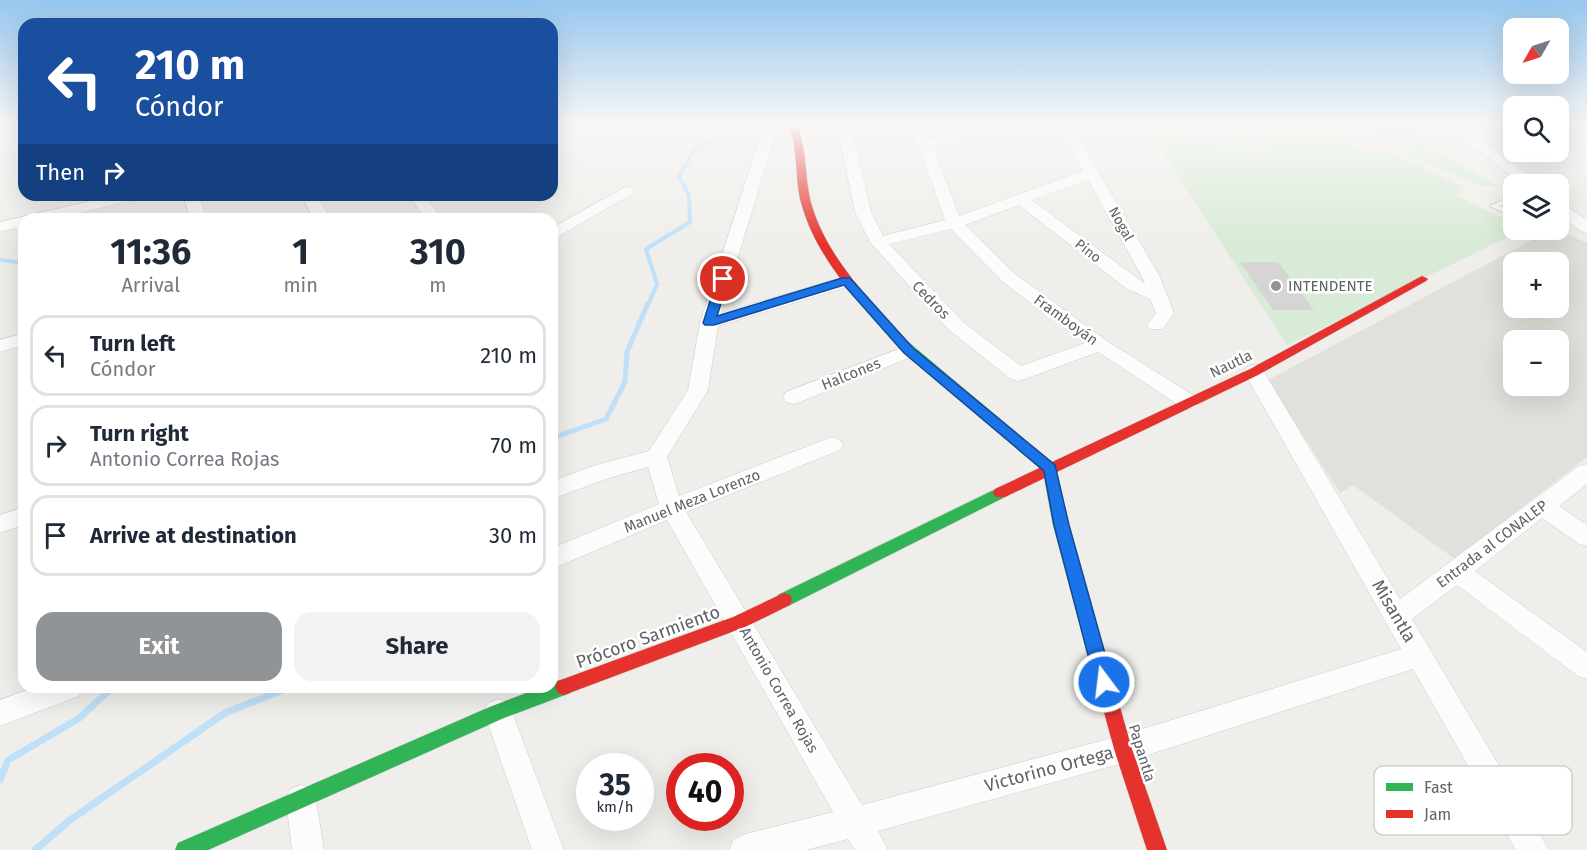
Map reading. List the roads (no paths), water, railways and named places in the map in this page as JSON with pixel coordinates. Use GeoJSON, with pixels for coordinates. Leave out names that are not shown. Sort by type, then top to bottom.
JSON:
{"type":"FeatureCollection","features":[{"type":"Feature","properties":{"kind":"street"},"geometry":{"type":"LineString","coordinates":[[558,488],[604,471],[656,457],[698,390],[710,323],[759,165]]}},
{"type":"Feature","properties":{"kind":"street"},"geometry":{"type":"LineString","coordinates":[[804,165],[807,204],[818,235],[846,281],[909,351],[1050,469]]}},
{"type":"Feature","properties":{"kind":"street","name":"Cedros"},"geometry":{"type":"LineString","coordinates":[[853,165],[863,212],[878,242],[956,326],[1018,374],[1100,345]]}},
{"type":"Feature","properties":{"kind":"street"},"geometry":{"type":"LineString","coordinates":[[933,165],[954,223]]}},
{"type":"Feature","properties":{"kind":"street","name":"Nogal"},"geometry":{"type":"LineString","coordinates":[[1088,165],[1159,296]]}},
{"type":"Feature","properties":{"kind":"street"},"geometry":{"type":"LineString","coordinates":[[1505,165],[1518,174]]}},
{"type":"Feature","properties":{"kind":"street"},"geometry":{"type":"LineString","coordinates":[[878,242],[954,223],[1093,173]]}},
{"type":"Feature","properties":{"kind":"street"},"geometry":{"type":"LineString","coordinates":[[558,231],[627,191]]}},
{"type":"Feature","properties":{"kind":"street","name":"Pino"},"geometry":{"type":"LineString","coordinates":[[1021,199],[1133,285],[1159,296]]}},
{"type":"Feature","properties":{"kind":"street"},"geometry":{"type":"LineString","coordinates":[[49,213],[76,202]]}},
{"type":"Feature","properties":{"kind":"street"},"geometry":{"type":"LineString","coordinates":[[1569,212],[1583,220]]}},
{"type":"Feature","properties":{"kind":"street"},"geometry":{"type":"LineString","coordinates":[[0,227],[18,222]]}},
{"type":"Feature","properties":{"kind":"street","name":"Framboyán"},"geometry":{"type":"LineString","coordinates":[[954,223],[1009,278],[1100,345],[1189,402]]}},
{"type":"Feature","properties":{"kind":"street","name":"Nautla"},"geometry":{"type":"LineString","coordinates":[[1050,469],[1254,372],[1422,279]]}},
{"type":"Feature","properties":{"kind":"street"},"geometry":{"type":"LineString","coordinates":[[710,323],[846,281]]}},
{"type":"Feature","properties":{"kind":"street"},"geometry":{"type":"LineString","coordinates":[[1156,325],[1165,313],[1159,296]]}},
{"type":"Feature","properties":{"kind":"street"},"geometry":{"type":"LineString","coordinates":[[0,346],[18,341]]}},
{"type":"Feature","properties":{"kind":"street","name":"Halcones"},"geometry":{"type":"LineString","coordinates":[[793,397],[909,351]]}},
{"type":"Feature","properties":{"kind":"street","name":"Misantla"},"geometry":{"type":"LineString","coordinates":[[1254,372],[1484,766]]}},
{"type":"Feature","properties":{"kind":"street","name":"Manuel Meza Lorenzo"},"geometry":{"type":"LineString","coordinates":[[558,556],[672,508],[832,445]]}},
{"type":"Feature","properties":{"kind":"street","name":"Antonio Correa Rojas"},"geometry":{"type":"LineString","coordinates":[[656,457],[672,508],[872,850]]}},
{"type":"Feature","properties":{"kind":"street","name":"Prócoro Sarmiento"},"geometry":{"type":"LineString","coordinates":[[558,690],[739,622],[1050,469]]}},
{"type":"Feature","properties":{"kind":"street","name":"Papantla"},"geometry":{"type":"LineString","coordinates":[[1050,469],[1061,525],[1123,749],[1157,850]]}},
{"type":"Feature","properties":{"kind":"street","name":"Entrada al CONALEP"},"geometry":{"type":"LineString","coordinates":[[1397,616],[1587,472]]}},
{"type":"Feature","properties":{"kind":"street"},"geometry":{"type":"LineString","coordinates":[[1542,506],[1587,537]]}},
{"type":"Feature","properties":{"kind":"street"},"geometry":{"type":"LineString","coordinates":[[0,524],[18,518]]}},
{"type":"Feature","properties":{"kind":"street"},"geometry":{"type":"LineString","coordinates":[[1457,571],[1587,667]]}},
{"type":"Feature","properties":{"kind":"street","name":"Victorino Ortega"},"geometry":{"type":"LineString","coordinates":[[745,850],[1123,749],[1419,655]]}},
{"type":"Feature","properties":{"kind":"street"},"geometry":{"type":"LineString","coordinates":[[0,713],[53,693]]}},
{"type":"Feature","properties":{"kind":"street","name":"Prócoro Sarmiento"},"geometry":{"type":"LineString","coordinates":[[184,850],[498,712],[549,693]]}},
{"type":"Feature","properties":{"kind":"street"},"geometry":{"type":"LineString","coordinates":[[498,712],[548,850]]}},
{"type":"Feature","properties":{"kind":"street"},"geometry":{"type":"LineString","coordinates":[[301,800],[308,850]]}},
{"type":"Feature","properties":{"kind":"street","name":"Misantla"},"geometry":{"type":"LineString","coordinates":[[1524,835],[1533,850]]}},
{"type":"Feature","properties":{"kind":"lane"},"geometry":{"type":"LineString","coordinates":[[1503,202],[1494,206],[1503,210]]}},
{"type":"Feature","properties":{"kind":"waterway"},"geometry":{"type":"LineString","coordinates":[[648,305],[657,284],[646,249],[690,222],[689,195],[679,177],[686,165]]}},
{"type":"Feature","properties":{"kind":"waterway"},"geometry":{"type":"LineString","coordinates":[[0,260],[18,262]]}},
{"type":"Feature","properties":{"kind":"waterway"},"geometry":{"type":"LineString","coordinates":[[558,436],[606,419],[625,382],[627,352],[648,303]]}},
{"type":"Feature","properties":{"kind":"waterway"},"geometry":{"type":"LineString","coordinates":[[0,780],[8,760],[78,719],[106,693]]}},
{"type":"Feature","properties":{"kind":"waterway"},"geometry":{"type":"LineString","coordinates":[[35,850],[70,820],[225,713],[275,693]]}},
{"type":"Feature","properties":{"kind":"place","name":"INTENDENTE"},"geometry":{"type":"Point","coordinates":[1276,286]}}]}
